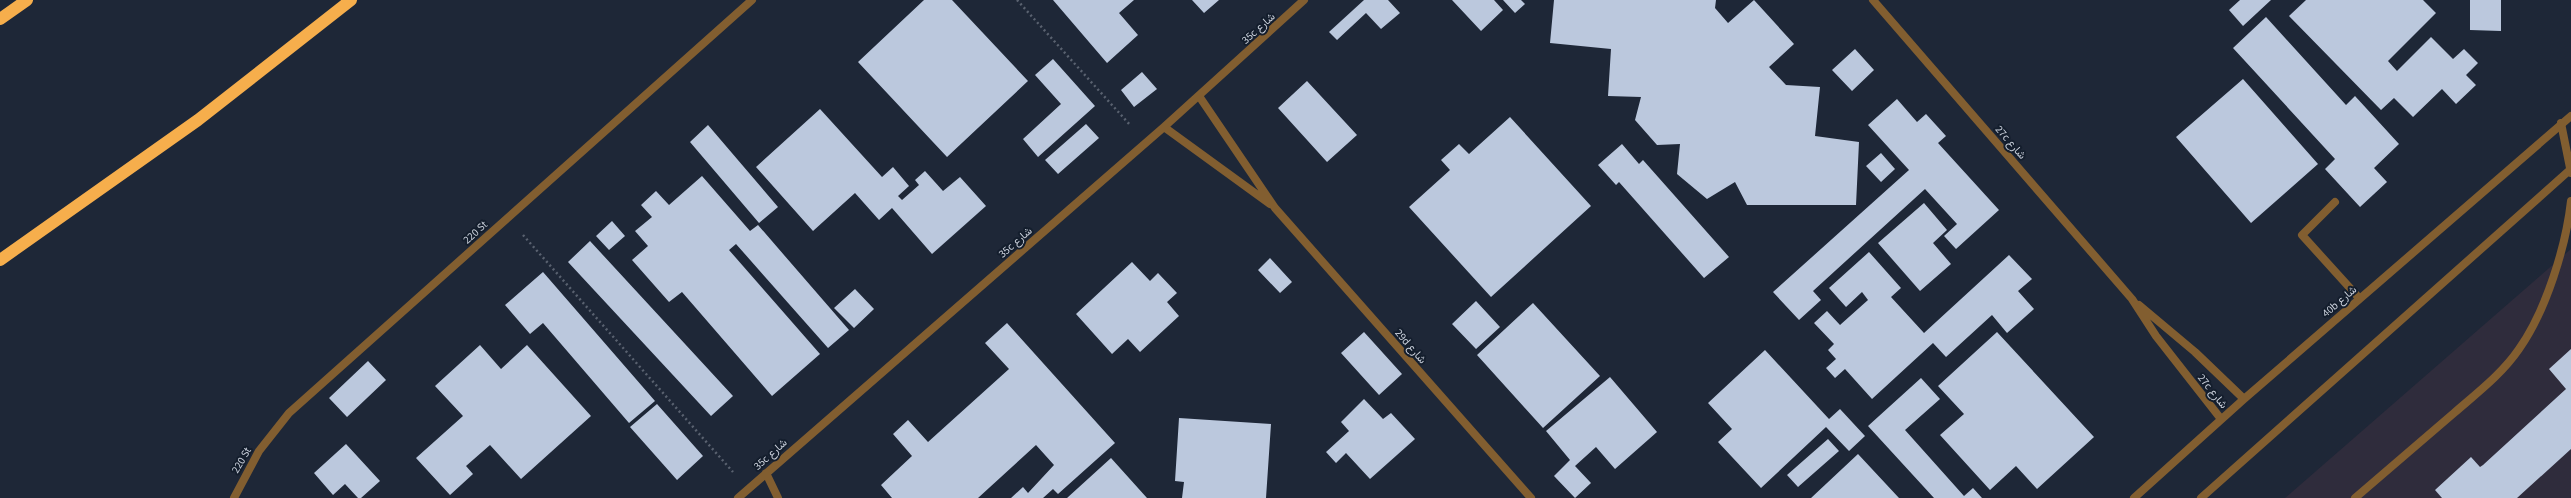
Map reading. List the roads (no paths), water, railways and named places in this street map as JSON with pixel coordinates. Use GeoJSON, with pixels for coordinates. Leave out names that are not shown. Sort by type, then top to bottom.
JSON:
{"type":"FeatureCollection","features":[{"type":"Feature","properties":{"kind":"highway"},"geometry":{"type":"LineString","coordinates":[[0,19],[27,0]]}},
{"type":"Feature","properties":{"kind":"highway"},"geometry":{"type":"LineString","coordinates":[[0,260],[198,120],[351,0]]}},
{"type":"Feature","properties":{"kind":"street","name":"220 St"},"geometry":{"type":"LineString","coordinates":[[234,498],[259,451],[288,413],[752,0]]}},
{"type":"Feature","properties":{"kind":"street","name":"35c شارع"},"geometry":{"type":"LineString","coordinates":[[738,498],[766,472],[1146,143],[1304,0]]}},
{"type":"Feature","properties":{"kind":"street","name":"27c شارع"},"geometry":{"type":"LineString","coordinates":[[1873,0],[2132,299],[2161,342],[2221,419]]}},
{"type":"Feature","properties":{"kind":"street","name":"29d شارع"},"geometry":{"type":"LineString","coordinates":[[1199,96],[1275,208],[1531,498]]}},
{"type":"Feature","properties":{"kind":"street","name":"40b شارع"},"geometry":{"type":"LineString","coordinates":[[2561,124],[2571,111]]}},
{"type":"Feature","properties":{"kind":"street","name":"40b شارع"},"geometry":{"type":"LineString","coordinates":[[2134,498],[2221,419],[2359,298],[2571,116]]}},
{"type":"Feature","properties":{"kind":"street"},"geometry":{"type":"LineString","coordinates":[[2561,124],[2571,173]]}},
{"type":"Feature","properties":{"kind":"street","name":"29d شارع"},"geometry":{"type":"LineString","coordinates":[[1164,127],[1275,208]]}},
{"type":"Feature","properties":{"kind":"street"},"geometry":{"type":"LineString","coordinates":[[2201,498],[2571,169]]}},
{"type":"Feature","properties":{"kind":"street"},"geometry":{"type":"LineString","coordinates":[[2355,498],[2494,378],[2519,350],[2528,334],[2561,255],[2568,227],[2571,201]]}},
{"type":"Feature","properties":{"kind":"street"},"geometry":{"type":"LineString","coordinates":[[2335,202],[2302,235],[2359,298]]}},
{"type":"Feature","properties":{"kind":"street","name":"27c شارع"},"geometry":{"type":"LineString","coordinates":[[2132,299],[2194,352],[2244,399]]}},
{"type":"Feature","properties":{"kind":"street"},"geometry":{"type":"LineString","coordinates":[[766,472],[778,498]]}}]}
